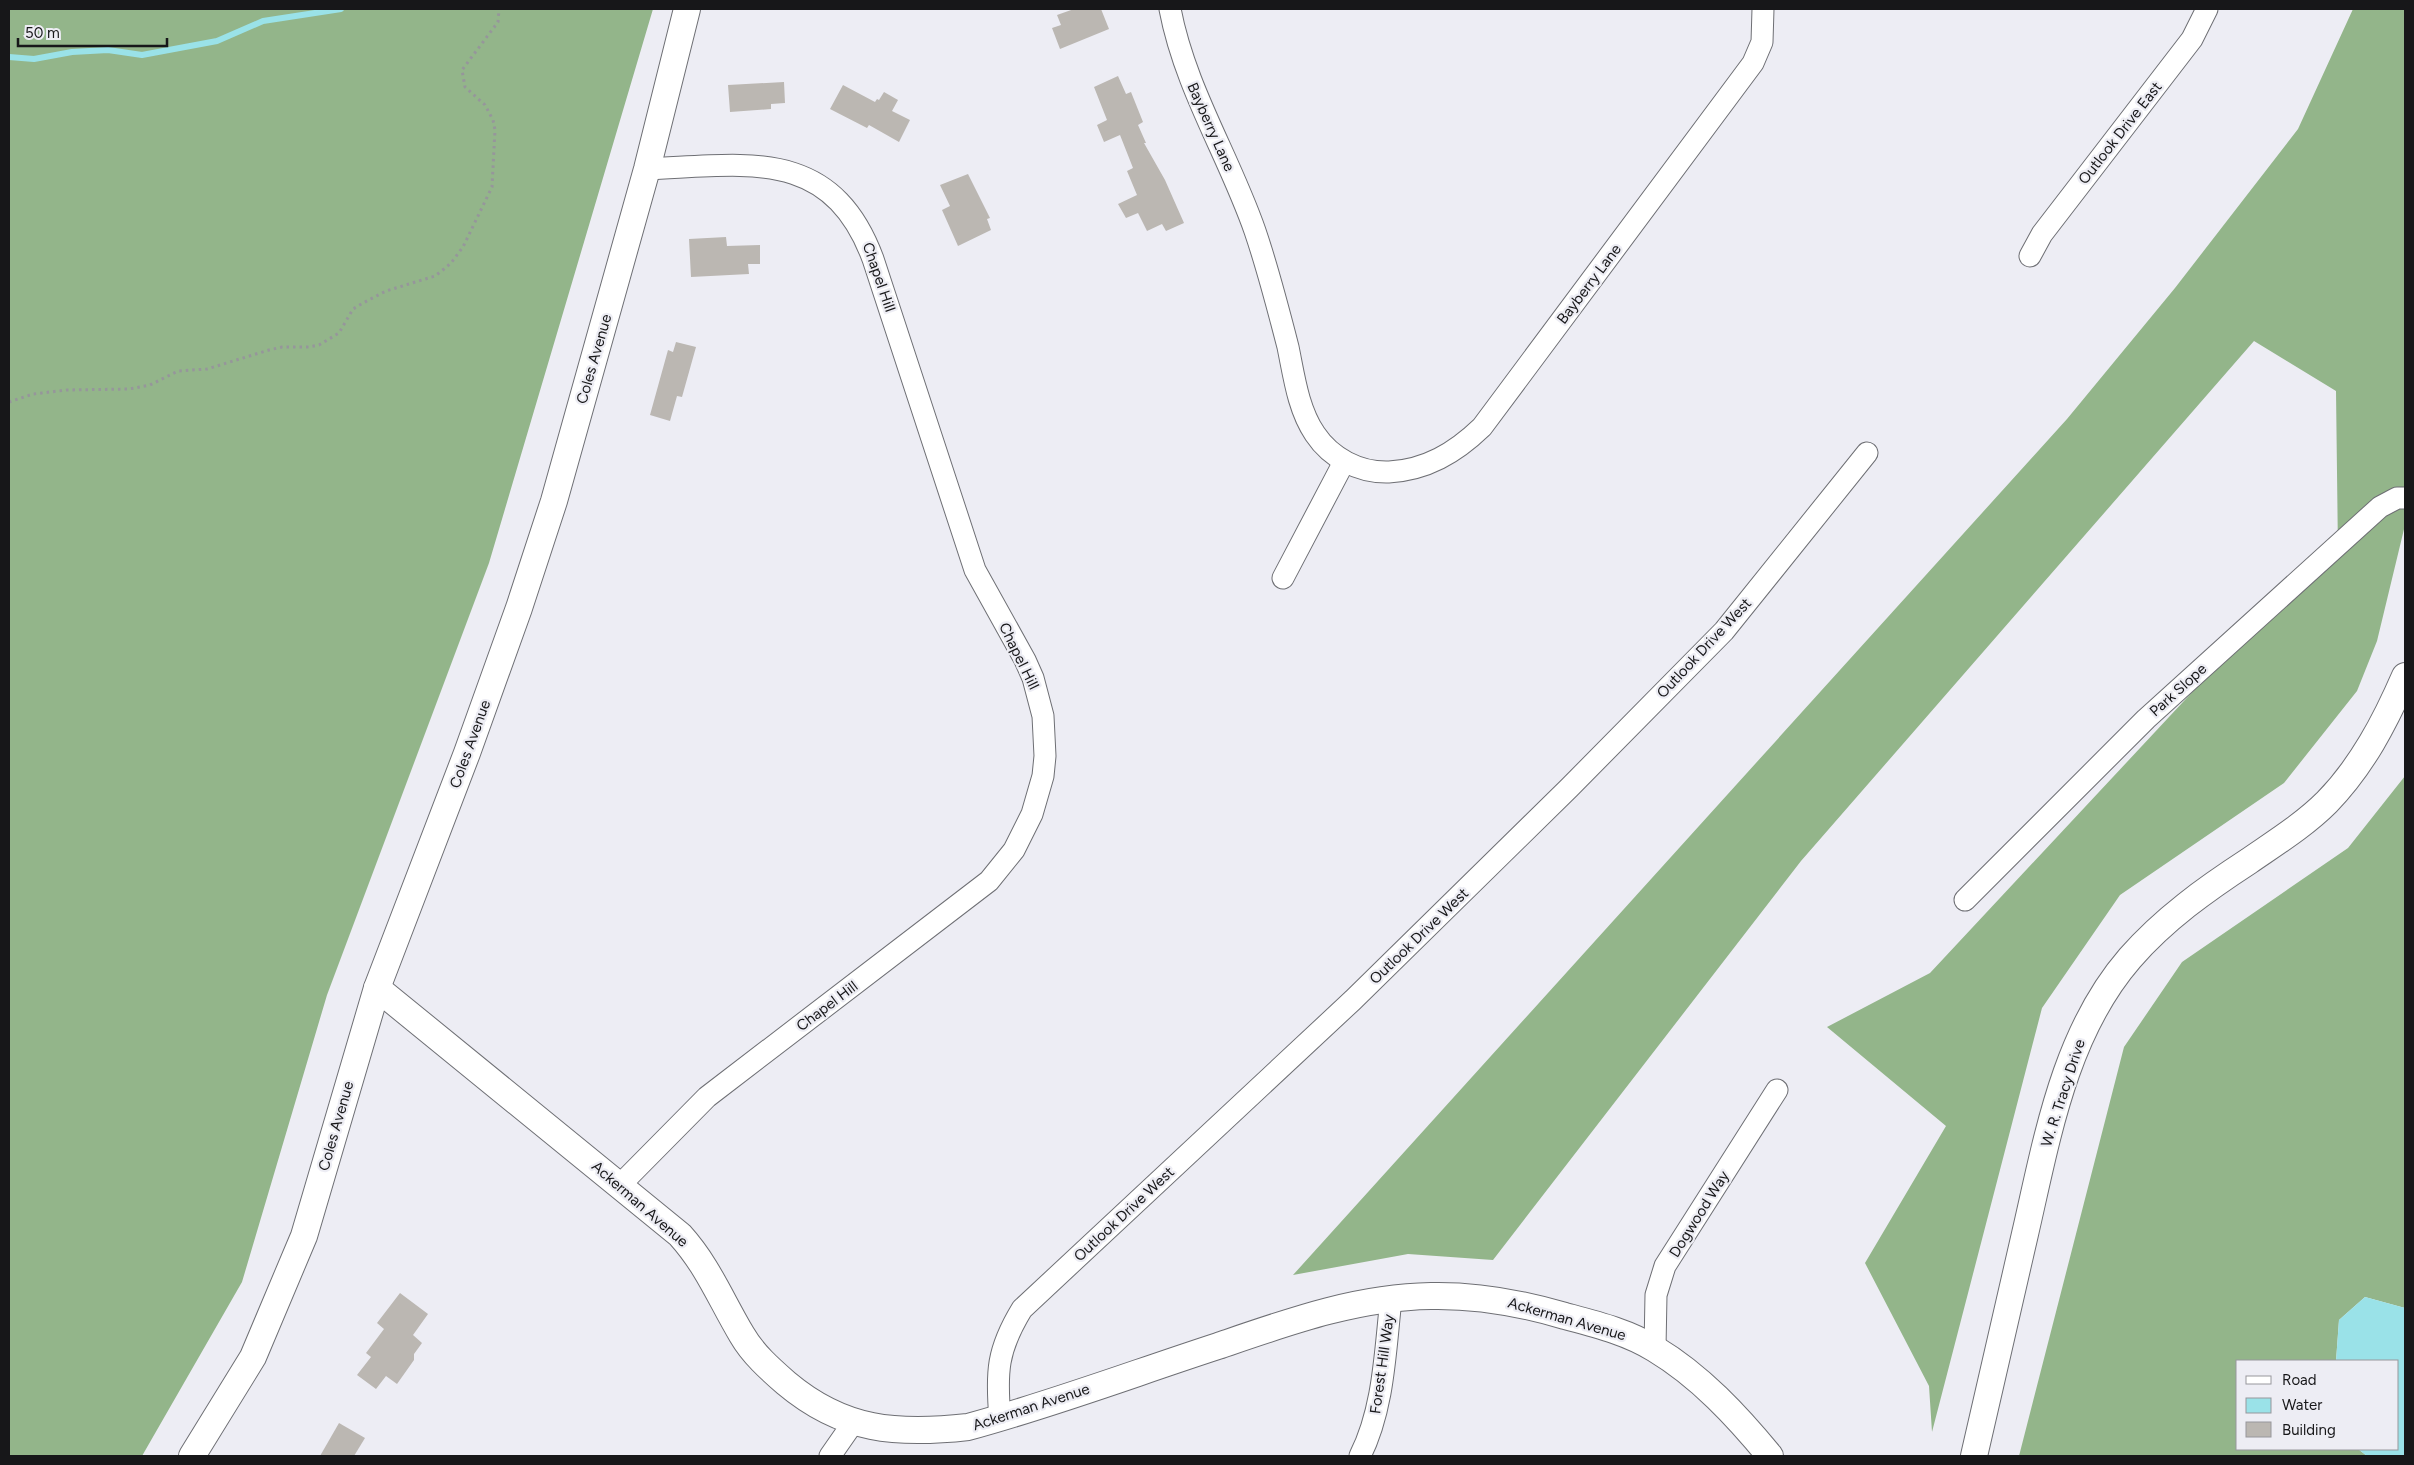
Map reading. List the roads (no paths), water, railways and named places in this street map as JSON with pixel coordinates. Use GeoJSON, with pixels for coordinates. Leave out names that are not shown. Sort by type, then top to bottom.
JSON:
{"type":"FeatureCollection","features":[{"type":"Feature","properties":{"kind":"street","name":"Coles Avenue"},"geometry":{"type":"LineString","coordinates":[[192,1456],[253,1357],[304,1236],[377,988],[464,762],[520,608],[554,501],[647,169],[687,9]]}},
{"type":"Feature","properties":{"kind":"street","name":"Bayberry Lane"},"geometry":{"type":"LineString","coordinates":[[1170,9],[1181,56],[1255,230],[1273,286],[1300,399],[1307,417],[1315,434],[1344,462],[1377,472],[1414,468],[1449,455],[1482,428],[1753,63],[1762,42],[1763,9]]}},
{"type":"Feature","properties":{"kind":"street","name":"Outlook Drive East"},"geometry":{"type":"LineString","coordinates":[[2030,256],[2042,234],[2192,39],[2207,9]]}},
{"type":"Feature","properties":{"kind":"street","name":"Chapel Hill"},"geometry":{"type":"LineString","coordinates":[[620,1185],[707,1097],[989,881],[1014,850],[1032,814],[1043,776],[1045,756],[1043,716],[1033,678],[975,570],[873,260],[864,235],[850,212],[831,194],[810,180],[772,167],[749,165],[647,169]]}},
{"type":"Feature","properties":{"kind":"street","name":"Outlook Drive West"},"geometry":{"type":"LineString","coordinates":[[1000,1419],[997,1382],[1000,1356],[1008,1332],[1022,1309],[1353,1000],[1637,720],[1724,630],[1866,453]]}},
{"type":"Feature","properties":{"kind":"street"},"geometry":{"type":"LineString","coordinates":[[1283,578],[1344,462]]}},
{"type":"Feature","properties":{"kind":"street","name":"Park Slope"},"geometry":{"type":"LineString","coordinates":[[1964,900],[2168,699],[2380,507],[2397,498],[2405,498]]}},
{"type":"Feature","properties":{"kind":"street","name":"W. R. Tracy Drive"},"geometry":{"type":"LineString","coordinates":[[1974,1456],[2046,1140],[2062,1086],[2079,1040],[2099,1000],[2129,958],[2167,920],[2214,884],[2305,821],[2327,802],[2366,754],[2379,733],[2405,676]]}},
{"type":"Feature","properties":{"kind":"street","name":"Ackerman Avenue"},"geometry":{"type":"LineString","coordinates":[[377,988],[664,1221],[694,1250],[710,1274],[743,1336],[771,1370],[814,1404],[852,1423],[878,1429],[937,1431],[968,1427],[1000,1419],[1313,1314],[1391,1299],[1448,1296],[1505,1301],[1539,1308],[1624,1334],[1655,1348],[1692,1376],[1720,1402],[1770,1456]]}},
{"type":"Feature","properties":{"kind":"street","name":"Dogwood Way"},"geometry":{"type":"LineString","coordinates":[[1655,1348],[1656,1295],[1665,1266],[1777,1090]]}},
{"type":"Feature","properties":{"kind":"street","name":"Forest Hill Way"},"geometry":{"type":"LineString","coordinates":[[1360,1456],[1372,1427],[1382,1386],[1391,1299]]}},
{"type":"Feature","properties":{"kind":"street"},"geometry":{"type":"LineString","coordinates":[[830,1456],[852,1423]]}},
{"type":"Feature","properties":{"kind":"water"},"geometry":{"type":"Polygon","coordinates":[[[2365,1297],[2405,1308],[2405,1456],[2367,1456],[2359,1450],[2399,1450],[2399,1360],[2336,1360],[2339,1320],[2365,1297]]]}},
{"type":"Feature","properties":{"kind":"waterway"},"geometry":{"type":"LineString","coordinates":[[9,57],[34,59],[72,52],[108,50],[142,55],[217,41],[263,21],[341,9]]}}]}
